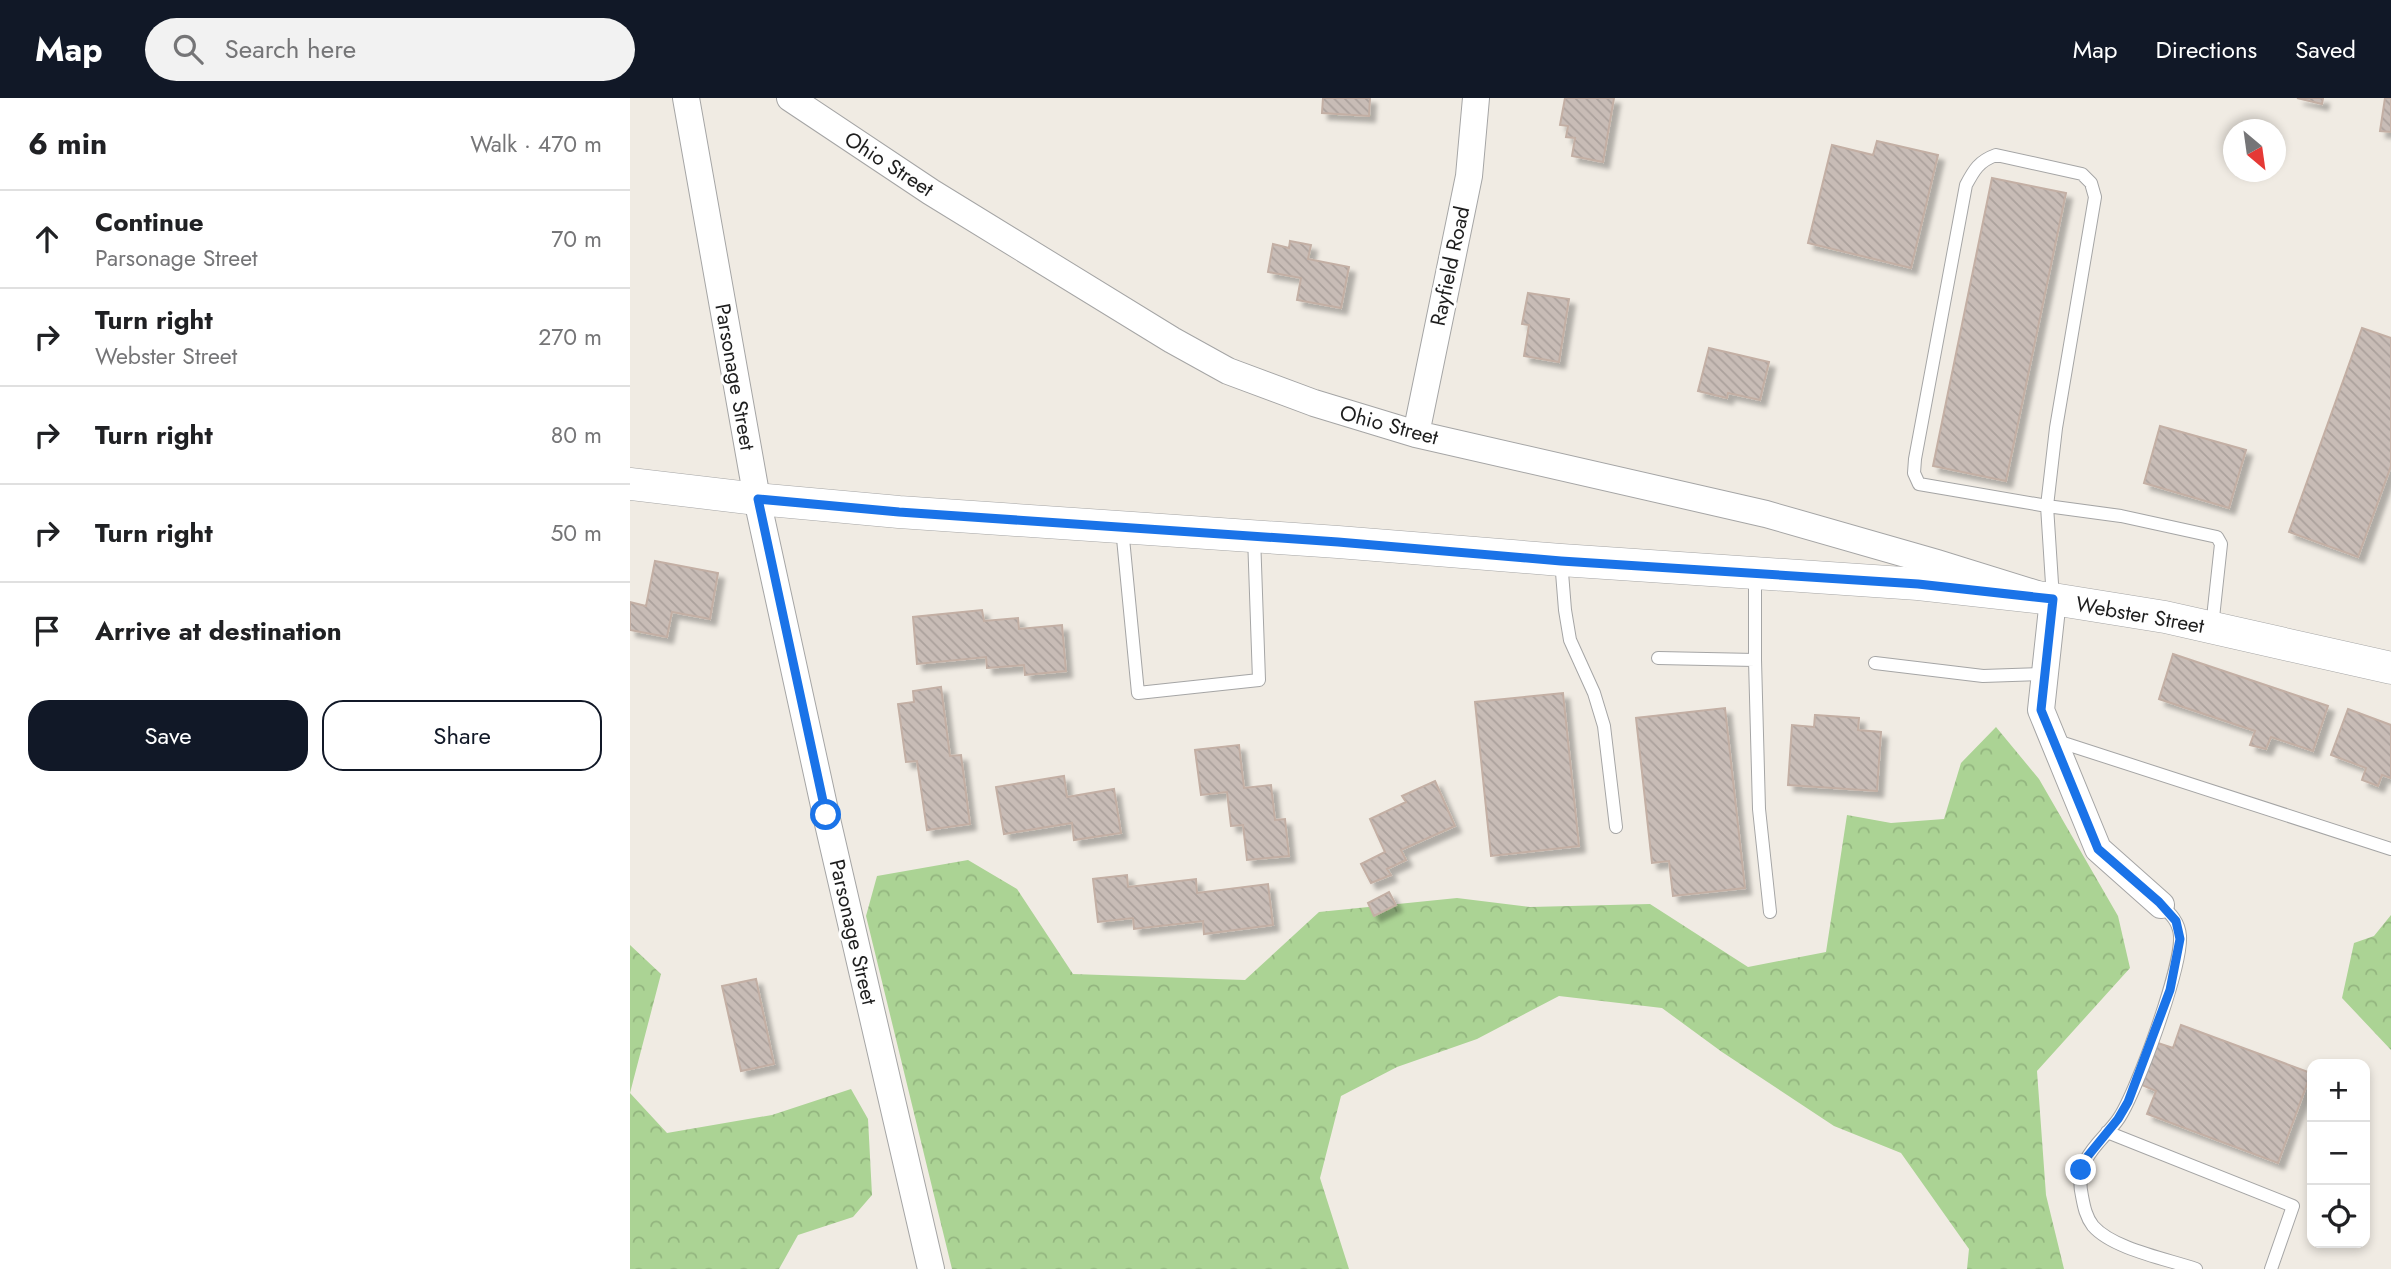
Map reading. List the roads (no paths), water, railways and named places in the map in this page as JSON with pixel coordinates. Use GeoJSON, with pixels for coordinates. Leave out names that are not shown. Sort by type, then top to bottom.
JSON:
{"type":"FeatureCollection","features":[{"type":"Feature","properties":{"kind":"street","name":"Parsonage Street"},"geometry":{"type":"LineString","coordinates":[[686,98],[758,499],[826,815],[932,1269]]}},
{"type":"Feature","properties":{"kind":"street","name":"Ohio Street"},"geometry":{"type":"LineString","coordinates":[[790,98],[931,192],[1172,340],[1228,370],[1314,403],[1416,433],[1766,514],[2053,599]]}},
{"type":"Feature","properties":{"kind":"street","name":"Rayfield Road"},"geometry":{"type":"LineString","coordinates":[[1416,433],[1469,176],[1476,98]]}},
{"type":"Feature","properties":{"kind":"street","name":"Webster Street"},"geometry":{"type":"LineString","coordinates":[[630,484],[899,512],[1254,536],[1561,561],[1918,584],[2053,599],[2165,617],[2391,668]]}},
{"type":"Feature","properties":{"kind":"street"},"geometry":{"type":"LineString","coordinates":[[2053,599],[2041,710],[2098,849],[2161,905]]}},
{"type":"Feature","properties":{"kind":"lane"},"geometry":{"type":"LineString","coordinates":[[2053,599],[2047,506],[2056,428],[2095,197],[2091,183],[2082,174],[1996,155],[1984,159],[1975,168],[1966,185],[1914,473],[1919,484],[2047,506],[2121,516],[2217,537],[2221,544],[2212,627]]}},
{"type":"Feature","properties":{"kind":"lane"},"geometry":{"type":"LineString","coordinates":[[1121,527],[1138,693],[1259,680],[1254,536]]}},
{"type":"Feature","properties":{"kind":"lane"},"geometry":{"type":"LineString","coordinates":[[1561,561],[1564,610],[1570,640],[1594,694],[1604,726],[1616,827]]}},
{"type":"Feature","properties":{"kind":"lane"},"geometry":{"type":"LineString","coordinates":[[1755,573],[1759,809],[1770,912]]}},
{"type":"Feature","properties":{"kind":"lane"},"geometry":{"type":"LineString","coordinates":[[1658,658],[1755,660]]}},
{"type":"Feature","properties":{"kind":"lane"},"geometry":{"type":"LineString","coordinates":[[1875,663],[1983,676],[2045,674]]}},
{"type":"Feature","properties":{"kind":"lane"},"geometry":{"type":"LineString","coordinates":[[2053,740],[2391,849]]}},
{"type":"Feature","properties":{"kind":"lane"},"geometry":{"type":"LineString","coordinates":[[2161,905],[2176,921],[2180,939],[2170,990],[2128,1102],[2118,1119],[2087,1157],[2081,1170],[2080,1188],[2085,1209],[2092,1224],[2100,1232],[2119,1244],[2196,1269]]}},
{"type":"Feature","properties":{"kind":"lane"},"geometry":{"type":"LineString","coordinates":[[2107,1132],[2293,1206],[2271,1269]]}}]}
